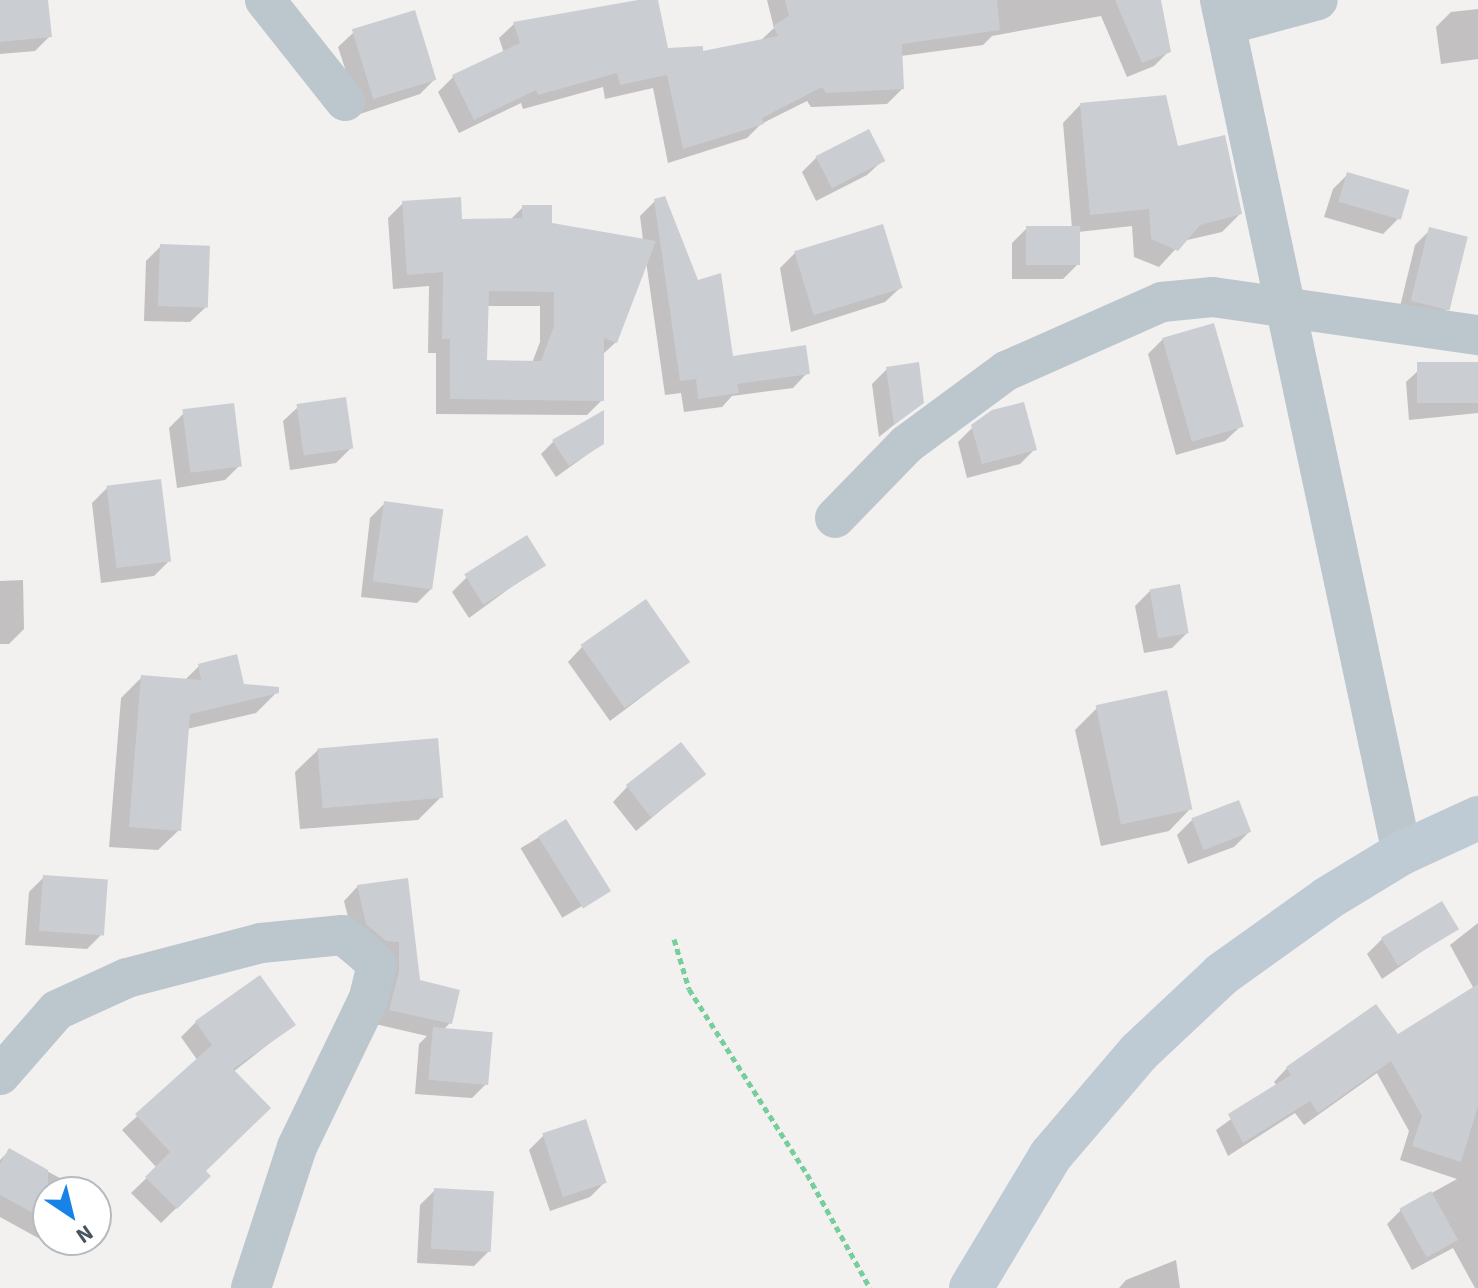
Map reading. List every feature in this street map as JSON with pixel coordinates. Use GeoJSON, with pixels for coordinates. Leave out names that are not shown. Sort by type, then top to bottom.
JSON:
{"type":"FeatureCollection","features":[{"type":"Feature","properties":{"kind":"main road"},"geometry":{"type":"LineString","coordinates":[[971,1288],[1051,1155],[1139,1052],[1222,974],[1402,853],[1478,818]]}},
{"type":"Feature","properties":{"kind":"street"},"geometry":{"type":"LineString","coordinates":[[265,0],[345,101]]}},
{"type":"Feature","properties":{"kind":"street"},"geometry":{"type":"LineString","coordinates":[[1318,0],[1223,12],[1402,853]]}},
{"type":"Feature","properties":{"kind":"street"},"geometry":{"type":"LineString","coordinates":[[835,518],[907,444],[1006,371],[1162,302],[1213,297],[1478,335]]}},
{"type":"Feature","properties":{"kind":"street"},"geometry":{"type":"LineString","coordinates":[[0,1075],[57,1010],[127,978],[261,943],[343,935],[363,951],[377,965],[368,1000],[297,1147],[251,1288]]}},
{"type":"Feature","properties":{"kind":"path"},"geometry":{"type":"LineString","coordinates":[[674,939],[689,989],[807,1174],[870,1288]]}},
{"type":"Feature","properties":{"kind":"building"},"geometry":{"type":"Polygon","coordinates":[[[0,0],[48,0],[52,37],[0,42],[0,0]]]}},
{"type":"Feature","properties":{"kind":"building"},"geometry":{"type":"Polygon","coordinates":[[[638,0],[658,0],[668,48],[703,46],[703,51],[778,36],[773,26],[789,16],[785,0],[997,0],[1000,30],[902,44],[904,89],[826,93],[822,87],[762,118],[764,124],[683,149],[667,75],[620,85],[617,73],[538,95],[536,90],[474,120],[452,75],[520,43],[513,22],[638,0]]]}},
{"type":"Feature","properties":{"kind":"building"},"geometry":{"type":"Polygon","coordinates":[[[1115,0],[1161,0],[1171,52],[1142,63],[1115,0]]]}},
{"type":"Feature","properties":{"kind":"building"},"geometry":{"type":"Polygon","coordinates":[[[415,10],[436,80],[373,99],[352,29],[415,10]]]}},
{"type":"Feature","properties":{"kind":"building"},"geometry":{"type":"Polygon","coordinates":[[[1166,95],[1178,146],[1225,135],[1242,214],[1200,225],[1178,251],[1151,239],[1149,209],[1090,215],[1080,103],[1166,95]]]}},
{"type":"Feature","properties":{"kind":"building"},"geometry":{"type":"Polygon","coordinates":[[[869,129],[885,161],[832,188],[816,156],[869,129]]]}},
{"type":"Feature","properties":{"kind":"building"},"geometry":{"type":"Polygon","coordinates":[[[1347,172],[1409,190],[1401,220],[1338,202],[1347,172]]]}},
{"type":"Feature","properties":{"kind":"building"},"geometry":{"type":"Polygon","coordinates":[[[665,196],[698,280],[721,273],[733,356],[806,345],[810,374],[737,384],[739,393],[698,399],[696,379],[680,381],[654,199],[665,196]]]}},
{"type":"Feature","properties":{"kind":"building"},"geometry":{"type":"Polygon","coordinates":[[[461,197],[462,219],[522,218],[522,205],[552,205],[552,223],[656,241],[617,343],[604,338],[604,401],[450,399],[450,339],[442,339],[443,272],[407,275],[402,201],[461,197]],[[489,291],[487,360],[541,361],[554,326],[554,292],[489,291]]]}},
{"type":"Feature","properties":{"kind":"building"},"geometry":{"type":"Polygon","coordinates":[[[883,224],[903,288],[814,315],[794,251],[883,224]]]}},
{"type":"Feature","properties":{"kind":"building"},"geometry":{"type":"Polygon","coordinates":[[[1026,226],[1080,226],[1080,265],[1026,265],[1026,226]]]}},
{"type":"Feature","properties":{"kind":"building"},"geometry":{"type":"Polygon","coordinates":[[[1429,227],[1468,237],[1449,310],[1411,301],[1429,227]]]}},
{"type":"Feature","properties":{"kind":"building"},"geometry":{"type":"Polygon","coordinates":[[[160,244],[210,246],[208,308],[158,306],[160,244]]]}},
{"type":"Feature","properties":{"kind":"building"},"geometry":{"type":"Polygon","coordinates":[[[1214,323],[1244,427],[1192,442],[1162,338],[1214,323]]]}},
{"type":"Feature","properties":{"kind":"building"},"geometry":{"type":"Polygon","coordinates":[[[919,362],[924,403],[894,425],[886,367],[919,362]]]}},
{"type":"Feature","properties":{"kind":"building"},"geometry":{"type":"Polygon","coordinates":[[[1417,362],[1478,362],[1478,403],[1417,403],[1417,362]]]}},
{"type":"Feature","properties":{"kind":"building"},"geometry":{"type":"Polygon","coordinates":[[[346,397],[353,448],[304,455],[296,404],[346,397]]]}},
{"type":"Feature","properties":{"kind":"building"},"geometry":{"type":"Polygon","coordinates":[[[1024,402],[1037,450],[982,464],[971,425],[992,410],[1024,402]]]}},
{"type":"Feature","properties":{"kind":"building"},"geometry":{"type":"Polygon","coordinates":[[[234,403],[242,467],[190,473],[182,409],[234,403]]]}},
{"type":"Feature","properties":{"kind":"building"},"geometry":{"type":"Polygon","coordinates":[[[604,410],[604,444],[569,466],[552,440],[604,410]]]}},
{"type":"Feature","properties":{"kind":"building"},"geometry":{"type":"Polygon","coordinates":[[[161,479],[171,561],[117,568],[106,486],[161,479]]]}},
{"type":"Feature","properties":{"kind":"building"},"geometry":{"type":"Polygon","coordinates":[[[384,501],[443,509],[432,590],[373,581],[384,501]]]}},
{"type":"Feature","properties":{"kind":"building"},"geometry":{"type":"Polygon","coordinates":[[[527,535],[546,566],[483,605],[464,574],[527,535]]]}},
{"type":"Feature","properties":{"kind":"building"},"geometry":{"type":"Polygon","coordinates":[[[1180,584],[1189,633],[1158,639],[1149,589],[1180,584]]]}},
{"type":"Feature","properties":{"kind":"building"},"geometry":{"type":"Polygon","coordinates":[[[646,599],[690,662],[625,708],[580,645],[646,599]]]}},
{"type":"Feature","properties":{"kind":"building"},"geometry":{"type":"Polygon","coordinates":[[[237,654],[244,684],[279,687],[279,693],[190,714],[181,831],[129,827],[141,675],[201,680],[198,664],[237,654]]]}},
{"type":"Feature","properties":{"kind":"building"},"geometry":{"type":"Polygon","coordinates":[[[1167,690],[1192,809],[1121,825],[1096,705],[1167,690]]]}},
{"type":"Feature","properties":{"kind":"building"},"geometry":{"type":"Polygon","coordinates":[[[438,738],[443,798],[323,808],[317,749],[438,738]]]}},
{"type":"Feature","properties":{"kind":"building"},"geometry":{"type":"Polygon","coordinates":[[[681,742],[706,774],[651,817],[626,785],[681,742]]]}},
{"type":"Feature","properties":{"kind":"building"},"geometry":{"type":"Polygon","coordinates":[[[1239,800],[1251,832],[1204,850],[1191,818],[1239,800]]]}},
{"type":"Feature","properties":{"kind":"building"},"geometry":{"type":"Polygon","coordinates":[[[566,819],[611,891],[583,909],[538,836],[566,819]]]}},
{"type":"Feature","properties":{"kind":"building"},"geometry":{"type":"Polygon","coordinates":[[[43,875],[108,880],[104,935],[39,931],[43,875]]]}},
{"type":"Feature","properties":{"kind":"building"},"geometry":{"type":"Polygon","coordinates":[[[408,878],[420,980],[460,990],[452,1024],[389,1010],[399,971],[399,942],[386,941],[366,924],[357,885],[408,878]]]}},
{"type":"Feature","properties":{"kind":"building"},"geometry":{"type":"Polygon","coordinates":[[[1442,901],[1459,929],[1398,966],[1381,938],[1442,901]]]}},
{"type":"Feature","properties":{"kind":"building"},"geometry":{"type":"Polygon","coordinates":[[[260,975],[296,1025],[233,1069],[271,1108],[206,1171],[211,1176],[177,1209],[145,1177],[170,1152],[135,1114],[212,1045],[195,1021],[260,975]]]}},
{"type":"Feature","properties":{"kind":"building"},"geometry":{"type":"Polygon","coordinates":[[[1478,984],[1478,1106],[1461,1162],[1412,1146],[1422,1116],[1391,1061],[1318,1113],[1310,1101],[1243,1143],[1228,1114],[1291,1075],[1286,1067],[1376,1004],[1398,1034],[1478,984]]]}},
{"type":"Feature","properties":{"kind":"building"},"geometry":{"type":"Polygon","coordinates":[[[433,1027],[493,1032],[488,1085],[428,1080],[433,1027]]]}},
{"type":"Feature","properties":{"kind":"building"},"geometry":{"type":"Polygon","coordinates":[[[586,1119],[607,1183],[563,1197],[542,1133],[586,1119]]]}},
{"type":"Feature","properties":{"kind":"building"},"geometry":{"type":"Polygon","coordinates":[[[9,1148],[48,1170],[48,1176],[32,1176],[32,1212],[0,1195],[0,1164],[9,1148]]]}},
{"type":"Feature","properties":{"kind":"building"},"geometry":{"type":"Polygon","coordinates":[[[434,1188],[494,1191],[491,1252],[431,1249],[434,1188]]]}},
{"type":"Feature","properties":{"kind":"building"},"geometry":{"type":"Polygon","coordinates":[[[1431,1191],[1458,1240],[1427,1257],[1400,1208],[1431,1191]]]}}]}
